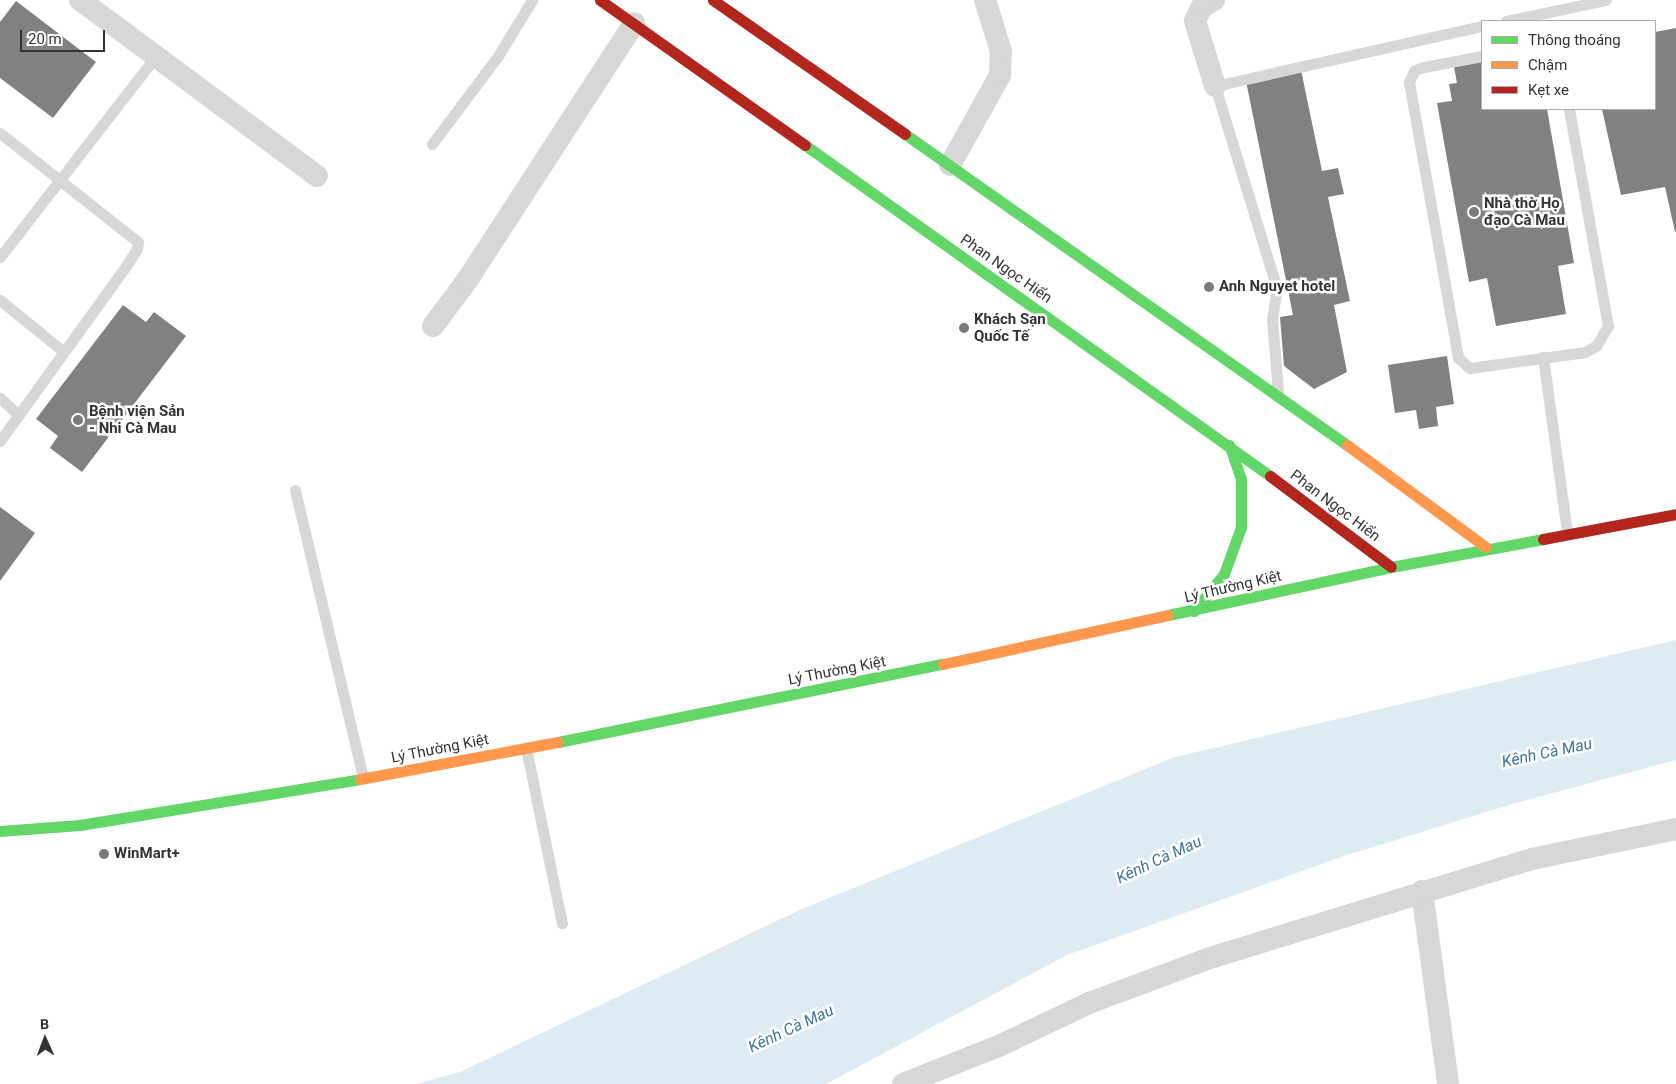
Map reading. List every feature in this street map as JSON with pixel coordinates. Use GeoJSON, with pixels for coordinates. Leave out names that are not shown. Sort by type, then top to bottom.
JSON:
{"type":"FeatureCollection","features":[{"type":"Feature","properties":{"kind":"highway","name":"Phan Ngọc Hiển"},"geometry":{"type":"LineString","coordinates":[[600,0],[1229,445],[1392,566]]}},
{"type":"Feature","properties":{"kind":"highway"},"geometry":{"type":"LineString","coordinates":[[713,0],[1279,395],[1486,547]]}},
{"type":"Feature","properties":{"kind":"highway"},"geometry":{"type":"LineString","coordinates":[[1194,611],[1224,574],[1241,527],[1241,479],[1229,445]]}},
{"type":"Feature","properties":{"kind":"highway","name":"Lý Thường Kiệt"},"geometry":{"type":"LineString","coordinates":[[0,831],[80,825],[363,778],[526,748],[1194,611],[1392,566],[1486,547],[1676,514]]}},
{"type":"Feature","properties":{"kind":"street"},"geometry":{"type":"LineString","coordinates":[[80,0],[317,176]]}},
{"type":"Feature","properties":{"kind":"street"},"geometry":{"type":"LineString","coordinates":[[950,166],[1000,75],[1001,51],[985,0]]}},
{"type":"Feature","properties":{"kind":"street"},"geometry":{"type":"LineString","coordinates":[[1214,0],[1201,8],[1195,22],[1215,86]]}},
{"type":"Feature","properties":{"kind":"street"},"geometry":{"type":"LineString","coordinates":[[433,326],[468,279],[634,23]]}},
{"type":"Feature","properties":{"kind":"street"},"geometry":{"type":"LineString","coordinates":[[902,1084],[1154,977],[1422,891],[1532,859],[1676,829]]}},
{"type":"Feature","properties":{"kind":"street"},"geometry":{"type":"LineString","coordinates":[[1422,891],[1448,1084]]}},
{"type":"Feature","properties":{"kind":"lane"},"geometry":{"type":"LineString","coordinates":[[432,144],[498,56],[532,0]]}},
{"type":"Feature","properties":{"kind":"lane"},"geometry":{"type":"LineString","coordinates":[[1510,20],[1576,3],[1606,0]]}},
{"type":"Feature","properties":{"kind":"lane"},"geometry":{"type":"LineString","coordinates":[[1279,395],[1272,319],[1277,289],[1215,86],[1481,26]]}},
{"type":"Feature","properties":{"kind":"lane"},"geometry":{"type":"LineString","coordinates":[[0,257],[156,56]]}},
{"type":"Feature","properties":{"kind":"lane"},"geometry":{"type":"LineString","coordinates":[[1481,56],[1423,67],[1414,71],[1409,82],[1458,358],[1470,368],[1585,352],[1596,346],[1608,326],[1569,110]]}},
{"type":"Feature","properties":{"kind":"lane"},"geometry":{"type":"LineString","coordinates":[[0,132],[138,242],[137,249],[0,441]]}},
{"type":"Feature","properties":{"kind":"lane"},"geometry":{"type":"LineString","coordinates":[[0,300],[64,352]]}},
{"type":"Feature","properties":{"kind":"lane"},"geometry":{"type":"LineString","coordinates":[[1543,357],[1568,532]]}},
{"type":"Feature","properties":{"kind":"lane"},"geometry":{"type":"LineString","coordinates":[[0,398],[19,415]]}},
{"type":"Feature","properties":{"kind":"lane"},"geometry":{"type":"LineString","coordinates":[[295,490],[363,778]]}},
{"type":"Feature","properties":{"kind":"lane"},"geometry":{"type":"LineString","coordinates":[[526,748],[562,923]]}},
{"type":"Feature","properties":{"kind":"water","name":"Kênh Cà Mau"},"geometry":{"type":"Polygon","coordinates":[[[1676,640],[1676,760],[1512,804],[1341,857],[1067,955],[826,1084],[416,1084],[460,1072],[802,909],[1175,757],[1676,640]]]}},
{"type":"Feature","properties":{"kind":"building"},"geometry":{"type":"Polygon","coordinates":[[[16,1],[96,62],[53,118],[0,78],[0,22],[16,1]]]}},
{"type":"Feature","properties":{"kind":"building"},"geometry":{"type":"Polygon","coordinates":[[[1676,28],[1676,232],[1665,187],[1621,195],[1602,110],[1656,110],[1656,32],[1676,28]]]}},
{"type":"Feature","properties":{"kind":"building"},"geometry":{"type":"Polygon","coordinates":[[[1481,62],[1481,110],[1547,110],[1574,263],[1558,266],[1566,314],[1496,326],[1487,278],[1469,282],[1437,103],[1452,101],[1449,84],[1457,83],[1454,67],[1481,62]]]}},
{"type":"Feature","properties":{"kind":"building"},"geometry":{"type":"Polygon","coordinates":[[[1301,70],[1322,171],[1338,168],[1344,194],[1328,197],[1350,301],[1334,305],[1347,372],[1314,389],[1284,366],[1280,317],[1293,315],[1246,81],[1301,70]]]}},
{"type":"Feature","properties":{"kind":"building"},"geometry":{"type":"Polygon","coordinates":[[[123,305],[146,322],[154,312],[186,336],[82,472],[50,448],[58,436],[36,419],[123,305]]]}},
{"type":"Feature","properties":{"kind":"building"},"geometry":{"type":"Polygon","coordinates":[[[1447,356],[1454,404],[1436,407],[1438,426],[1419,429],[1416,410],[1395,413],[1388,365],[1447,356]]]}},
{"type":"Feature","properties":{"kind":"building"},"geometry":{"type":"Polygon","coordinates":[[[0,507],[35,533],[0,581],[0,507]]]}},
{"type":"Feature","properties":{"kind":"traffic: fast"},"geometry":{"type":"LineString","coordinates":[[905,134],[1347,445]]}},
{"type":"Feature","properties":{"kind":"traffic: fast"},"geometry":{"type":"LineString","coordinates":[[805,145],[1270,476]]}},
{"type":"Feature","properties":{"kind":"traffic: fast"},"geometry":{"type":"LineString","coordinates":[[1194,611],[1224,574],[1241,527],[1241,479],[1229,445]]}},
{"type":"Feature","properties":{"kind":"traffic: fast"},"geometry":{"type":"LineString","coordinates":[[1168,615],[1391,567],[1543,539]]}},
{"type":"Feature","properties":{"kind":"traffic: fast"},"geometry":{"type":"LineString","coordinates":[[558,742],[943,664]]}},
{"type":"Feature","properties":{"kind":"traffic: fast"},"geometry":{"type":"LineString","coordinates":[[0,831],[80,825],[360,779]]}},
{"type":"Feature","properties":{"kind":"traffic: slow"},"geometry":{"type":"LineString","coordinates":[[1347,445],[1486,547]]}},
{"type":"Feature","properties":{"kind":"traffic: slow"},"geometry":{"type":"LineString","coordinates":[[943,664],[1168,615]]}},
{"type":"Feature","properties":{"kind":"traffic: slow"},"geometry":{"type":"LineString","coordinates":[[360,779],[558,742]]}},
{"type":"Feature","properties":{"kind":"traffic: jam"},"geometry":{"type":"LineString","coordinates":[[600,0],[805,145]]}},
{"type":"Feature","properties":{"kind":"traffic: jam"},"geometry":{"type":"LineString","coordinates":[[713,0],[905,134]]}},
{"type":"Feature","properties":{"kind":"traffic: jam"},"geometry":{"type":"LineString","coordinates":[[1270,476],[1391,567]]}},
{"type":"Feature","properties":{"kind":"traffic: jam"},"geometry":{"type":"LineString","coordinates":[[1543,539],[1676,514]]}},
{"type":"Feature","properties":{"kind":"place","name":"Nhà thờ Họ đạo Cà Mau"},"geometry":{"type":"Point","coordinates":[1474,212]}},
{"type":"Feature","properties":{"kind":"place","name":"Anh Nguyet hotel"},"geometry":{"type":"Point","coordinates":[1209,287]}},
{"type":"Feature","properties":{"kind":"place","name":"Khách Sạn Quốc Tế"},"geometry":{"type":"Point","coordinates":[964,328]}},
{"type":"Feature","properties":{"kind":"place","name":"Bệnh viện Sản - Nhi Cà Mau"},"geometry":{"type":"Point","coordinates":[78,420]}},
{"type":"Feature","properties":{"kind":"place","name":"WinMart+"},"geometry":{"type":"Point","coordinates":[104,854]}}]}
